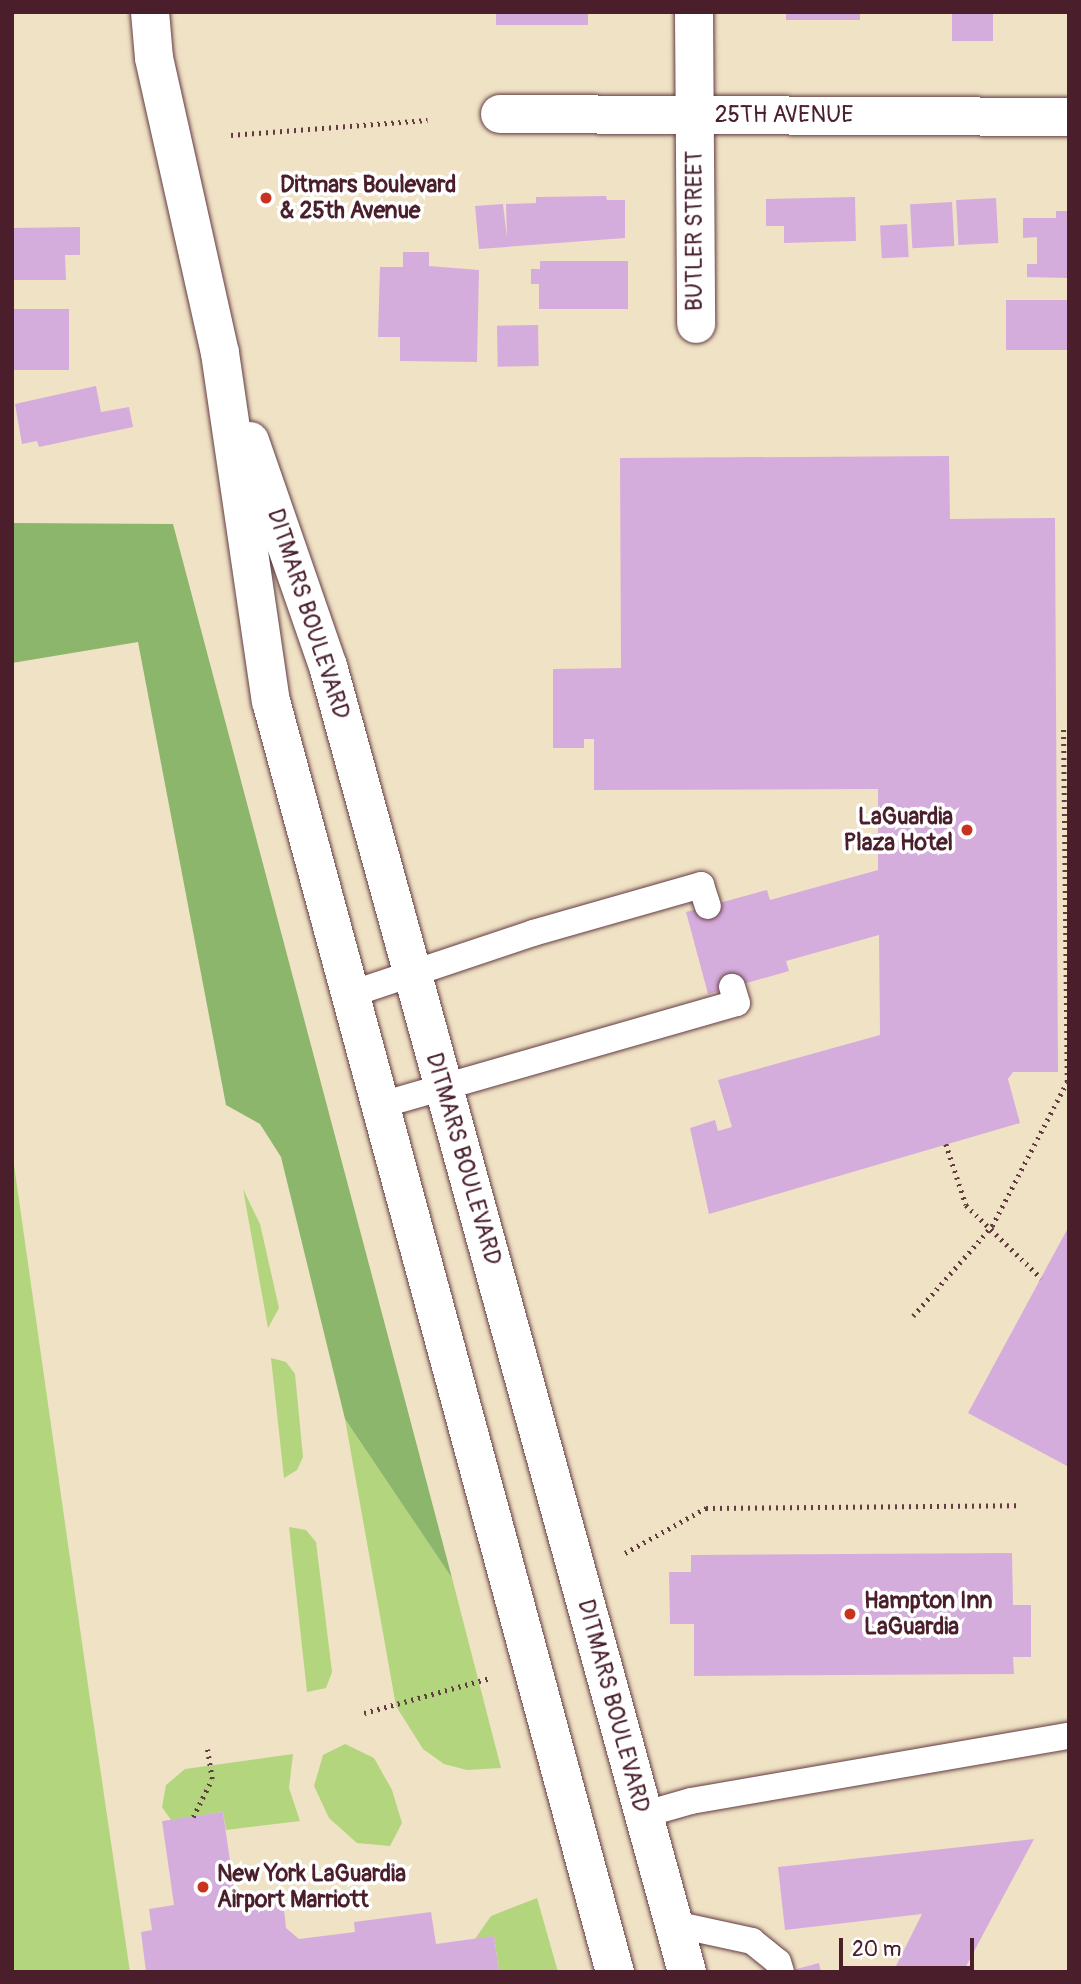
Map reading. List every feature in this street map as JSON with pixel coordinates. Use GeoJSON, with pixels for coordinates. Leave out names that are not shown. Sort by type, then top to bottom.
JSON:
{"type":"FeatureCollection","features":[{"type":"Feature","properties":{"kind":"street","name":"DITMARS BOULEVARD"},"geometry":{"type":"LineString","coordinates":[[150,12],[154,58],[220,353],[271,701],[348,995],[381,1105],[615,1972]]}},
{"type":"Feature","properties":{"kind":"street","name":"BUTLER STREET"},"geometry":{"type":"LineString","coordinates":[[694,12],[696,324]]}},
{"type":"Feature","properties":{"kind":"street","name":"25TH AVENUE"},"geometry":{"type":"LineString","coordinates":[[500,114],[1069,117]]}},
{"type":"Feature","properties":{"kind":"street","name":"DITMARS BOULEVARD"},"geometry":{"type":"LineString","coordinates":[[220,353],[328,666],[410,974],[444,1086],[687,1972]]}},
{"type":"Feature","properties":{"kind":"lane"},"geometry":{"type":"LineString","coordinates":[[348,995],[533,933],[701,885],[708,906]]}},
{"type":"Feature","properties":{"kind":"lane"},"geometry":{"type":"LineString","coordinates":[[381,1105],[737,1003],[732,987]]}},
{"type":"Feature","properties":{"kind":"lane"},"geometry":{"type":"LineString","coordinates":[[642,1815],[691,1801],[1069,1736]]}},
{"type":"Feature","properties":{"kind":"lane"},"geometry":{"type":"LineString","coordinates":[[674,1923],[752,1941],[778,1962],[781,1972]]}},
{"type":"Feature","properties":{"kind":"path"},"geometry":{"type":"LineString","coordinates":[[231,135],[427,120]]}},
{"type":"Feature","properties":{"kind":"path"},"geometry":{"type":"LineString","coordinates":[[913,1315],[990,1228],[1066,1082],[1063,727]]}},
{"type":"Feature","properties":{"kind":"path"},"geometry":{"type":"LineString","coordinates":[[946,1144],[966,1205],[1041,1278]]}},
{"type":"Feature","properties":{"kind":"path"},"geometry":{"type":"LineString","coordinates":[[625,1553],[706,1508],[1021,1506]]}},
{"type":"Feature","properties":{"kind":"path"},"geometry":{"type":"LineString","coordinates":[[365,1713],[490,1678]]}},
{"type":"Feature","properties":{"kind":"path"},"geometry":{"type":"LineString","coordinates":[[193,1817],[212,1779],[207,1749]]}},
{"type":"Feature","properties":{"kind":"green space"},"geometry":{"type":"Polygon","coordinates":[[[12,523],[173,524],[452,1578],[345,1419],[281,1157],[260,1124],[226,1105],[138,642],[12,663],[12,523]]]}},
{"type":"Feature","properties":{"kind":"green space"},"geometry":{"type":"Polygon","coordinates":[[[12,1151],[92,1713],[130,1972],[12,1972],[12,1151]]]}},
{"type":"Feature","properties":{"kind":"green space"},"geometry":{"type":"Polygon","coordinates":[[[243,1189],[260,1224],[279,1308],[268,1328],[243,1189]]]}},
{"type":"Feature","properties":{"kind":"green space"},"geometry":{"type":"Polygon","coordinates":[[[271,1358],[286,1362],[295,1374],[303,1457],[297,1470],[284,1478],[271,1358]]]}},
{"type":"Feature","properties":{"kind":"green space"},"geometry":{"type":"Polygon","coordinates":[[[345,1419],[452,1578],[501,1768],[467,1770],[444,1764],[423,1749],[396,1706],[345,1419]]]}},
{"type":"Feature","properties":{"kind":"green space"},"geometry":{"type":"Polygon","coordinates":[[[289,1527],[306,1530],[316,1542],[332,1672],[326,1688],[307,1692],[289,1527]]]}},
{"type":"Feature","properties":{"kind":"green space"},"geometry":{"type":"Polygon","coordinates":[[[345,1744],[374,1758],[392,1790],[402,1823],[390,1846],[357,1843],[329,1818],[314,1786],[323,1755],[345,1744]]]}},
{"type":"Feature","properties":{"kind":"green space"},"geometry":{"type":"Polygon","coordinates":[[[293,1754],[289,1788],[300,1821],[226,1830],[223,1812],[171,1820],[162,1807],[166,1785],[185,1769],[293,1754]]]}},
{"type":"Feature","properties":{"kind":"green space"},"geometry":{"type":"Polygon","coordinates":[[[537,1898],[558,1972],[499,1972],[494,1936],[475,1939],[491,1916],[537,1898]]]}},
{"type":"Feature","properties":{"kind":"building"},"geometry":{"type":"Polygon","coordinates":[[[496,12],[588,12],[588,25],[496,25],[496,12]]]}},
{"type":"Feature","properties":{"kind":"building"},"geometry":{"type":"Polygon","coordinates":[[[786,12],[860,12],[860,20],[786,20],[786,12]]]}},
{"type":"Feature","properties":{"kind":"building"},"geometry":{"type":"Polygon","coordinates":[[[952,12],[993,12],[993,41],[952,41],[952,12]]]}},
{"type":"Feature","properties":{"kind":"building"},"geometry":{"type":"Polygon","coordinates":[[[606,196],[607,200],[625,200],[625,238],[479,249],[475,206],[503,204],[507,238],[506,204],[536,203],[536,197],[606,196]]]}},
{"type":"Feature","properties":{"kind":"building"},"geometry":{"type":"Polygon","coordinates":[[[855,197],[856,241],[784,243],[784,226],[766,226],[766,199],[855,197]]]}},
{"type":"Feature","properties":{"kind":"building"},"geometry":{"type":"Polygon","coordinates":[[[996,198],[998,243],[958,245],[956,200],[996,198]]]}},
{"type":"Feature","properties":{"kind":"building"},"geometry":{"type":"Polygon","coordinates":[[[952,202],[954,246],[912,248],[910,204],[952,202]]]}},
{"type":"Feature","properties":{"kind":"building"},"geometry":{"type":"Polygon","coordinates":[[[1056,211],[1069,211],[1067,278],[1027,277],[1027,264],[1037,264],[1037,237],[1023,238],[1023,218],[1056,218],[1056,211]]]}},
{"type":"Feature","properties":{"kind":"building"},"geometry":{"type":"Polygon","coordinates":[[[907,224],[909,257],[882,258],[880,225],[907,224]]]}},
{"type":"Feature","properties":{"kind":"building"},"geometry":{"type":"Polygon","coordinates":[[[80,227],[80,255],[65,255],[66,280],[12,280],[12,228],[80,227]]]}},
{"type":"Feature","properties":{"kind":"building"},"geometry":{"type":"Polygon","coordinates":[[[403,252],[429,252],[429,266],[479,270],[477,362],[400,361],[400,337],[378,337],[380,267],[403,267],[403,252]]]}},
{"type":"Feature","properties":{"kind":"building"},"geometry":{"type":"Polygon","coordinates":[[[540,261],[628,261],[628,309],[539,309],[539,284],[531,284],[531,269],[540,269],[540,261]]]}},
{"type":"Feature","properties":{"kind":"building"},"geometry":{"type":"Polygon","coordinates":[[[1006,300],[1069,300],[1069,350],[1006,350],[1006,300]]]}},
{"type":"Feature","properties":{"kind":"building"},"geometry":{"type":"Polygon","coordinates":[[[12,309],[69,309],[69,370],[12,370],[12,309]]]}},
{"type":"Feature","properties":{"kind":"building"},"geometry":{"type":"Polygon","coordinates":[[[538,325],[539,366],[498,367],[497,326],[538,325]]]}},
{"type":"Feature","properties":{"kind":"building"},"geometry":{"type":"Polygon","coordinates":[[[96,386],[101,412],[129,407],[133,427],[39,447],[37,441],[22,444],[15,404],[96,386]]]}},
{"type":"Feature","properties":{"kind":"building","name":"LaGuardia Plaza Hotel"},"geometry":{"type":"Polygon","coordinates":[[[949,456],[950,519],[1055,518],[1058,1072],[1013,1072],[1008,1079],[1020,1123],[709,1214],[690,1128],[715,1120],[718,1131],[732,1127],[718,1080],[880,1035],[879,935],[786,961],[789,971],[708,994],[686,912],[767,890],[770,900],[878,870],[878,789],[594,790],[594,739],[584,739],[584,748],[553,748],[553,669],[621,668],[620,458],[949,456]]]}},
{"type":"Feature","properties":{"kind":"building"},"geometry":{"type":"Polygon","coordinates":[[[1069,1226],[1069,1467],[968,1413],[1069,1226]]]}},
{"type":"Feature","properties":{"kind":"building","name":"Hampton Inn LaGuardia"},"geometry":{"type":"Polygon","coordinates":[[[1012,1553],[1013,1605],[1031,1605],[1031,1657],[1013,1657],[1014,1674],[694,1676],[694,1624],[670,1624],[669,1572],[691,1572],[691,1555],[1012,1553]]]}},
{"type":"Feature","properties":{"kind":"building","name":"New York LaGuardia Airport Marriott"},"geometry":{"type":"Polygon","coordinates":[[[223,1812],[235,1896],[261,1892],[284,1909],[286,1928],[299,1939],[355,1932],[354,1922],[431,1912],[436,1944],[494,1936],[499,1972],[146,1972],[141,1932],[152,1930],[149,1909],[174,1905],[162,1821],[223,1812]]]}},
{"type":"Feature","properties":{"kind":"building"},"geometry":{"type":"Polygon","coordinates":[[[1034,1839],[963,1972],[893,1972],[922,1914],[785,1930],[778,1867],[1034,1839]]]}},
{"type":"Feature","properties":{"kind":"building"},"geometry":{"type":"Polygon","coordinates":[[[819,1963],[821,1972],[789,1972],[789,1971],[819,1963]]]}},
{"type":"Feature","properties":{"kind":"place","name":"Ditmars Boulevard & 25th Avenue"},"geometry":{"type":"Point","coordinates":[266,198]}},
{"type":"Feature","properties":{"kind":"place","name":"LaGuardia Plaza Hotel"},"geometry":{"type":"Point","coordinates":[967,830]}},
{"type":"Feature","properties":{"kind":"place","name":"Hampton Inn LaGuardia"},"geometry":{"type":"Point","coordinates":[850,1614]}},
{"type":"Feature","properties":{"kind":"place","name":"New York LaGuardia Airport Marriott"},"geometry":{"type":"Point","coordinates":[203,1887]}}]}
